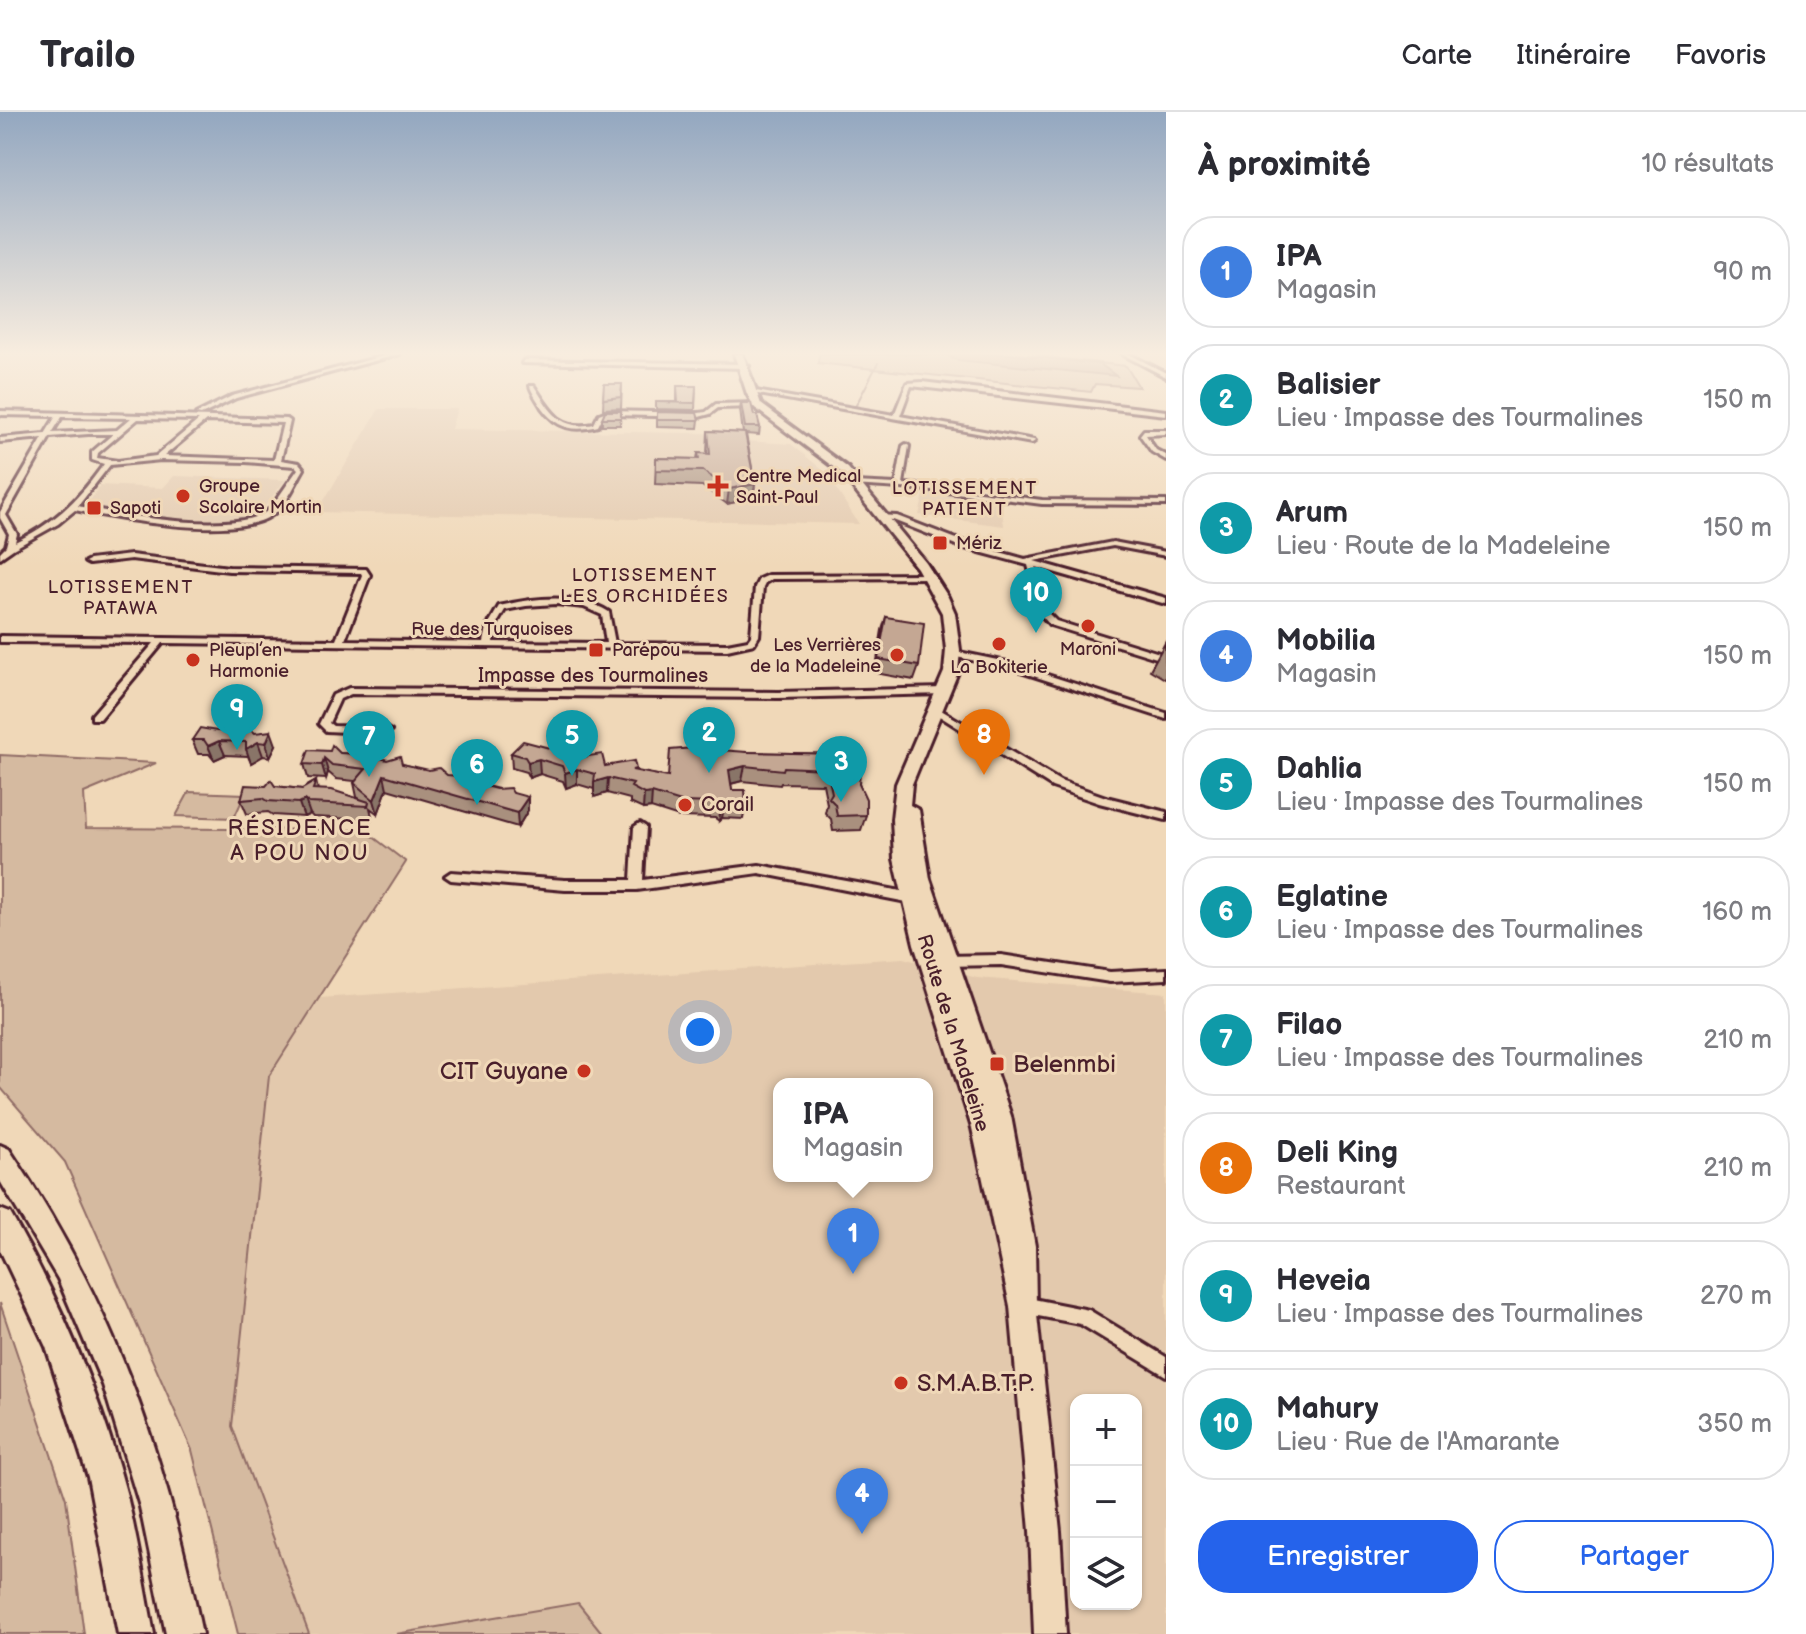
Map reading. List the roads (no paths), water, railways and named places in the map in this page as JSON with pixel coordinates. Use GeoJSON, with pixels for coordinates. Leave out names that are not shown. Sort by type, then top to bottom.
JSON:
{"type":"FeatureCollection","features":[{"type":"Feature","properties":{"kind":"main road","name":"Route de la Madeleine"},"geometry":{"type":"LineString","coordinates":[[786,425],[829,454],[855,484],[931,576],[951,617],[954,654],[945,691],[904,784],[899,821],[903,862],[912,898],[1000,1116],[1022,1246],[1023,1306],[1044,1516],[1050,1634]]}},
{"type":"Feature","properties":{"kind":"main road","name":"Route de la Madeleine"},"geometry":{"type":"LineString","coordinates":[[914,761],[911,817],[914,842],[940,961]]}},
{"type":"Feature","properties":{"kind":"main road"},"geometry":{"type":"LineString","coordinates":[[0,1158],[58,1248],[106,1346],[153,1487],[184,1634]]}},
{"type":"Feature","properties":{"kind":"main road"},"geometry":{"type":"LineString","coordinates":[[0,1223],[29,1272],[61,1349],[105,1478],[136,1634]]}},
{"type":"Feature","properties":{"kind":"street"},"geometry":{"type":"LineString","coordinates":[[10,547],[13,531],[1,515],[54,425]]}},
{"type":"Feature","properties":{"kind":"street"},"geometry":{"type":"LineString","coordinates":[[77,508],[127,519],[247,522],[271,513],[301,469],[297,464],[277,462],[158,458],[108,463],[96,460],[93,456],[127,425]]}},
{"type":"Feature","properties":{"kind":"street"},"geometry":{"type":"LineString","coordinates":[[158,458],[197,425]]}},
{"type":"Feature","properties":{"kind":"street"},"geometry":{"type":"LineString","coordinates":[[277,462],[286,425]]}},
{"type":"Feature","properties":{"kind":"street"},"geometry":{"type":"LineString","coordinates":[[561,425],[573,428],[596,425]]}},
{"type":"Feature","properties":{"kind":"street"},"geometry":{"type":"LineString","coordinates":[[938,425],[1032,441]]}},
{"type":"Feature","properties":{"kind":"street"},"geometry":{"type":"LineString","coordinates":[[0,440],[118,432]]}},
{"type":"Feature","properties":{"kind":"street"},"geometry":{"type":"LineString","coordinates":[[1166,432],[1144,432],[1143,435],[1154,451],[1166,458]]}},
{"type":"Feature","properties":{"kind":"street"},"geometry":{"type":"LineString","coordinates":[[899,485],[906,446]]}},
{"type":"Feature","properties":{"kind":"street"},"geometry":{"type":"LineString","coordinates":[[0,556],[77,508],[108,463]]}},
{"type":"Feature","properties":{"kind":"street"},"geometry":{"type":"LineString","coordinates":[[855,484],[899,485],[1042,502],[1166,503]]}},
{"type":"Feature","properties":{"kind":"street"},"geometry":{"type":"LineString","coordinates":[[881,517],[894,518],[923,531],[1166,601]]}},
{"type":"Feature","properties":{"kind":"street"},"geometry":{"type":"LineString","coordinates":[[895,535],[923,531]]}},
{"type":"Feature","properties":{"kind":"street"},"geometry":{"type":"LineString","coordinates":[[1028,562],[1113,544],[1166,554]]}},
{"type":"Feature","properties":{"kind":"street"},"geometry":{"type":"LineString","coordinates":[[89,562],[131,557],[229,569],[361,571],[366,575],[339,644]]}},
{"type":"Feature","properties":{"kind":"street"},"geometry":{"type":"LineString","coordinates":[[1028,562],[1044,614],[1053,623],[1166,658]]}},
{"type":"Feature","properties":{"kind":"street","name":"Rue des Turquoises"},"geometry":{"type":"LineString","coordinates":[[0,639],[727,647],[751,642],[755,636],[759,587],[762,581],[771,577],[931,576]]}},
{"type":"Feature","properties":{"kind":"street"},"geometry":{"type":"LineString","coordinates":[[488,645],[491,627],[502,608],[532,603],[580,603],[593,605],[606,614],[611,645]]}},
{"type":"Feature","properties":{"kind":"street"},"geometry":{"type":"LineString","coordinates":[[96,717],[159,643]]}},
{"type":"Feature","properties":{"kind":"street"},"geometry":{"type":"LineString","coordinates":[[954,654],[1004,664],[1166,716]]}},
{"type":"Feature","properties":{"kind":"street","name":"Impasse des Tourmalines"},"geometry":{"type":"LineString","coordinates":[[386,731],[330,729],[324,724],[336,697],[349,691],[779,695],[945,691]]}},
{"type":"Feature","properties":{"kind":"street"},"geometry":{"type":"LineString","coordinates":[[936,710],[1056,784],[1166,816]]}},
{"type":"Feature","properties":{"kind":"street"},"geometry":{"type":"LineString","coordinates":[[637,885],[640,827]]}},
{"type":"Feature","properties":{"kind":"street"},"geometry":{"type":"LineString","coordinates":[[451,876],[565,885],[637,885],[759,869],[912,898]]}},
{"type":"Feature","properties":{"kind":"street"},"geometry":{"type":"LineString","coordinates":[[940,961],[1001,960],[1110,977],[1166,974]]}},
{"type":"Feature","properties":{"kind":"street"},"geometry":{"type":"LineString","coordinates":[[1023,1306],[1083,1316],[1166,1367]]}},
{"type":"Feature","properties":{"kind":"place","name":"Centre Medical Saint-Paul"},"geometry":{"type":"Point","coordinates":[718,486]}},
{"type":"Feature","properties":{"kind":"place","name":"Groupe Scolaire Mortin"},"geometry":{"type":"Point","coordinates":[183,496]}},
{"type":"Feature","properties":{"kind":"place","name":"Sapoti"},"geometry":{"type":"Point","coordinates":[94,508]}},
{"type":"Feature","properties":{"kind":"place","name":"Mériz"},"geometry":{"type":"Point","coordinates":[940,543]}},
{"type":"Feature","properties":{"kind":"place","name":"Maroni"},"geometry":{"type":"Point","coordinates":[1088,626]}},
{"type":"Feature","properties":{"kind":"place","name":"Mahury"},"geometry":{"type":"Point","coordinates":[1036,633]}},
{"type":"Feature","properties":{"kind":"place","name":"La Bokiterie"},"geometry":{"type":"Point","coordinates":[999,644]}},
{"type":"Feature","properties":{"kind":"place","name":"Parépou"},"geometry":{"type":"Point","coordinates":[596,650]}},
{"type":"Feature","properties":{"kind":"place","name":"Les Verrières de la Madeleine"},"geometry":{"type":"Point","coordinates":[897,655]}},
{"type":"Feature","properties":{"kind":"place","name":"Pleupl’en Harmonie"},"geometry":{"type":"Point","coordinates":[193,660]}},
{"type":"Feature","properties":{"kind":"place","name":"Heveia"},"geometry":{"type":"Point","coordinates":[237,750]}},
{"type":"Feature","properties":{"kind":"place","name":"Balisier"},"geometry":{"type":"Point","coordinates":[709,773]}},
{"type":"Feature","properties":{"kind":"place","name":"Deli King"},"geometry":{"type":"Point","coordinates":[984,775]}},
{"type":"Feature","properties":{"kind":"place","name":"Dahlia"},"geometry":{"type":"Point","coordinates":[572,776]}},
{"type":"Feature","properties":{"kind":"place","name":"Filao"},"geometry":{"type":"Point","coordinates":[369,777]}},
{"type":"Feature","properties":{"kind":"place","name":"Arum"},"geometry":{"type":"Point","coordinates":[841,802]}},
{"type":"Feature","properties":{"kind":"place","name":"Eglatine"},"geometry":{"type":"Point","coordinates":[477,805]}},
{"type":"Feature","properties":{"kind":"place","name":"Corail"},"geometry":{"type":"Point","coordinates":[685,805]}},
{"type":"Feature","properties":{"kind":"place","name":"Belenmbi"},"geometry":{"type":"Point","coordinates":[997,1064]}},
{"type":"Feature","properties":{"kind":"place","name":"CIT Guyane"},"geometry":{"type":"Point","coordinates":[584,1071]}},
{"type":"Feature","properties":{"kind":"place","name":"IPA"},"geometry":{"type":"Point","coordinates":[853,1274]}},
{"type":"Feature","properties":{"kind":"place","name":"S.M.A.B.T.P."},"geometry":{"type":"Point","coordinates":[901,1383]}},
{"type":"Feature","properties":{"kind":"place","name":"Mobilia"},"geometry":{"type":"Point","coordinates":[862,1534]}},
{"type":"Feature","properties":{"kind":"district","name":"LOTISSEMENT PATIENT"},"geometry":{"type":"Point","coordinates":[965,498]}},
{"type":"Feature","properties":{"kind":"district","name":"LOTISSEMENT LES ORCHIDÉES"},"geometry":{"type":"Point","coordinates":[645,585]}},
{"type":"Feature","properties":{"kind":"district","name":"LOTISSEMENT PATAWA"},"geometry":{"type":"Point","coordinates":[121,597]}},
{"type":"Feature","properties":{"kind":"district","name":"RÉSIDENCE A POU NOU"},"geometry":{"type":"Point","coordinates":[300,840]}}]}
